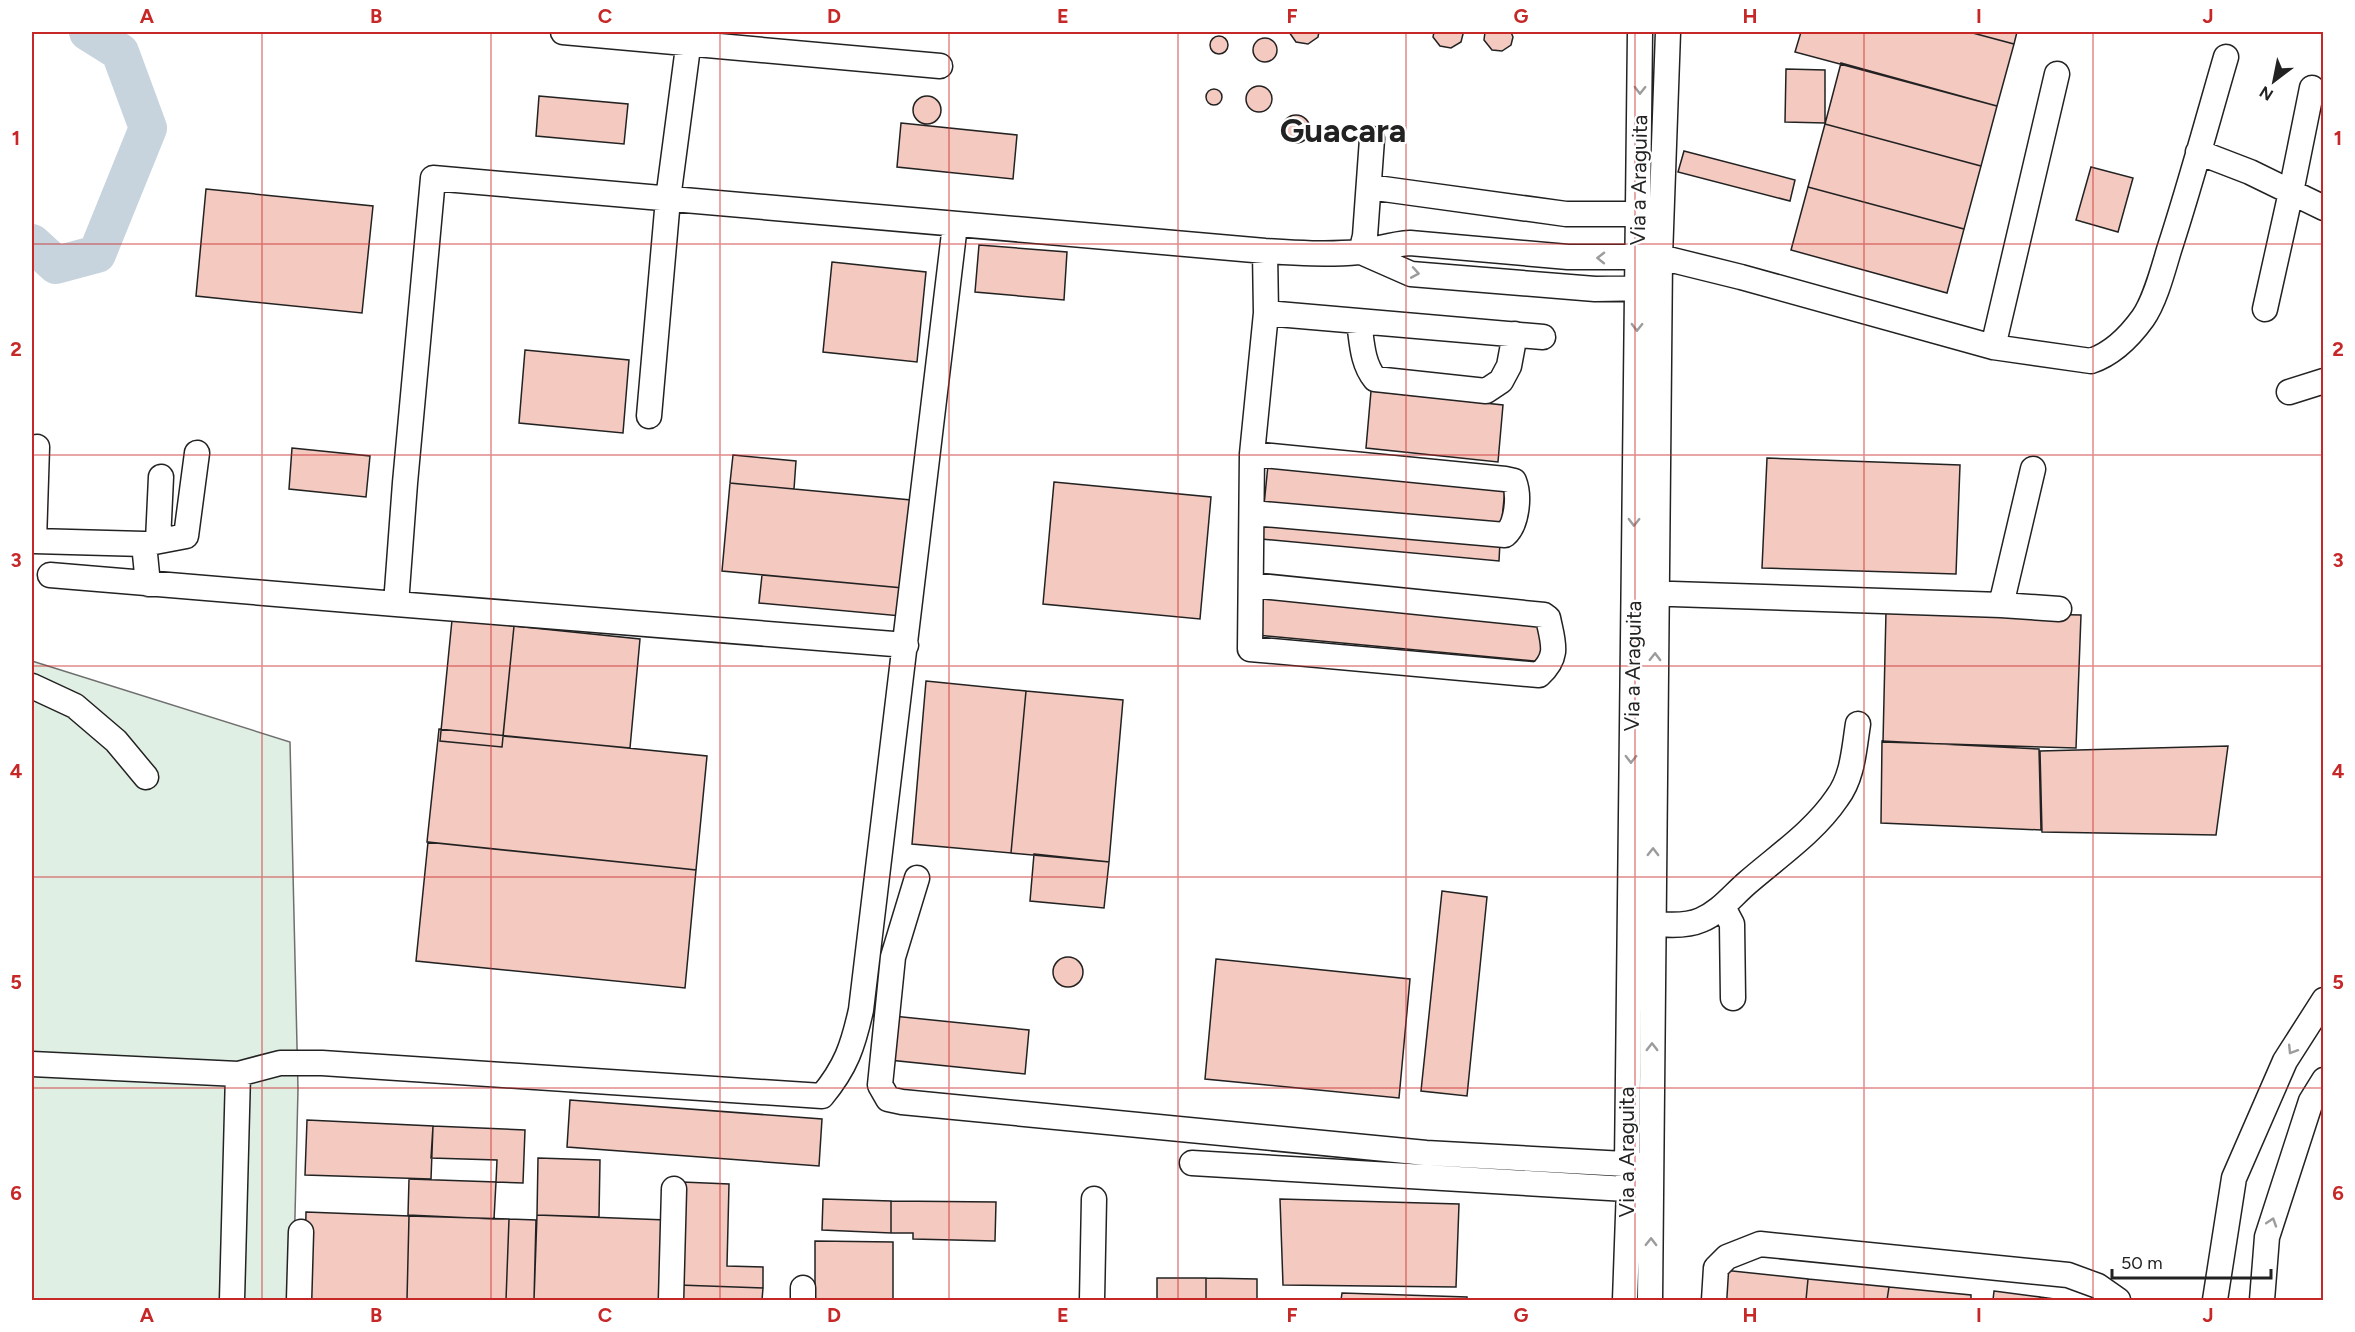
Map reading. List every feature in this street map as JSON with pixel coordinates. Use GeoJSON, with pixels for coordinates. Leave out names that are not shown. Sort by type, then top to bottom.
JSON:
{"type":"FeatureCollection","features":[{"type":"Feature","properties":{"kind":"street"},"geometry":{"type":"LineString","coordinates":[[563,32],[690,38],[940,66]]}},
{"type":"Feature","properties":{"kind":"street","name":"Via a Araguita"},"geometry":{"type":"LineString","coordinates":[[1640,32],[1650,214]]}},
{"type":"Feature","properties":{"kind":"street","name":"Via a Araguita"},"geometry":{"type":"LineString","coordinates":[[1650,1300],[1640,1190],[1627,1164],[1640,922],[1650,214],[1668,32]]}},
{"type":"Feature","properties":{"kind":"street"},"geometry":{"type":"LineString","coordinates":[[649,416],[668,199],[690,38]]}},
{"type":"Feature","properties":{"kind":"street"},"geometry":{"type":"LineString","coordinates":[[396,604],[433,178],[1265,251],[1315,254],[1361,252],[1389,244],[1410,243],[1568,257],[1649,257],[1742,277],[1993,347],[2091,361],[2105,356],[2126,338],[2144,317],[2190,188],[2198,152],[2226,57]]}},
{"type":"Feature","properties":{"kind":"street"},"geometry":{"type":"LineString","coordinates":[[1993,347],[2057,74]]}},
{"type":"Feature","properties":{"kind":"street"},"geometry":{"type":"LineString","coordinates":[[2265,309],[2313,88]]}},
{"type":"Feature","properties":{"kind":"street"},"geometry":{"type":"LineString","coordinates":[[1361,252],[1372,139]]}},
{"type":"Feature","properties":{"kind":"street"},"geometry":{"type":"LineString","coordinates":[[2198,152],[2250,172],[2324,207]]}},
{"type":"Feature","properties":{"kind":"street"},"geometry":{"type":"LineString","coordinates":[[1369,187],[1566,214],[1650,214]]}},
{"type":"Feature","properties":{"kind":"street"},"geometry":{"type":"LineString","coordinates":[[32,1064],[238,1074],[279,1063],[322,1063],[822,1096],[833,1083],[852,1050],[861,1010],[955,225]]}},
{"type":"Feature","properties":{"kind":"street"},"geometry":{"type":"LineString","coordinates":[[1251,585],[1544,615],[1548,618],[1554,648],[1550,665],[1539,675],[1250,649],[1252,454],[1266,313],[1265,251]]}},
{"type":"Feature","properties":{"kind":"street"},"geometry":{"type":"LineString","coordinates":[[1361,252],[1410,274],[1574,288],[1649,288]]}},
{"type":"Feature","properties":{"kind":"street"},"geometry":{"type":"LineString","coordinates":[[1266,313],[1543,337]]}},
{"type":"Feature","properties":{"kind":"street"},"geometry":{"type":"LineString","coordinates":[[1359,322],[1365,360],[1375,380],[1486,391],[1501,381],[1509,366],[1515,334]]}},
{"type":"Feature","properties":{"kind":"street"},"geometry":{"type":"LineString","coordinates":[[2289,392],[2324,381]]}},
{"type":"Feature","properties":{"kind":"street"},"geometry":{"type":"LineString","coordinates":[[37,447],[34,541],[151,543],[186,536],[197,453]]}},
{"type":"Feature","properties":{"kind":"street"},"geometry":{"type":"LineString","coordinates":[[1251,513],[1505,535],[1511,530],[1515,518],[1516,488],[1514,482],[1505,479],[1252,454]]}},
{"type":"Feature","properties":{"kind":"street"},"geometry":{"type":"LineString","coordinates":[[2001,605],[2033,469]]}},
{"type":"Feature","properties":{"kind":"street"},"geometry":{"type":"LineString","coordinates":[[148,584],[151,543],[161,477]]}},
{"type":"Feature","properties":{"kind":"street"},"geometry":{"type":"LineString","coordinates":[[50,575],[906,645]]}},
{"type":"Feature","properties":{"kind":"street"},"geometry":{"type":"LineString","coordinates":[[1645,592],[2059,609]]}},
{"type":"Feature","properties":{"kind":"street"},"geometry":{"type":"LineString","coordinates":[[32,686],[75,706],[116,741],[146,777]]}},
{"type":"Feature","properties":{"kind":"street"},"geometry":{"type":"LineString","coordinates":[[1640,922],[1670,925],[1700,921],[1723,907],[1744,885],[1803,836],[1838,798],[1850,774],[1858,724]]}},
{"type":"Feature","properties":{"kind":"street"},"geometry":{"type":"LineString","coordinates":[[917,878],[893,957],[880,1085],[888,1099],[1426,1153],[1652,1166]]}},
{"type":"Feature","properties":{"kind":"street"},"geometry":{"type":"LineString","coordinates":[[1723,907],[1732,924],[1733,998]]}},
{"type":"Feature","properties":{"kind":"street","name":"Via a Araguita"},"geometry":{"type":"LineString","coordinates":[[1625,1300],[1640,1190],[1652,1166],[1640,922]]}},
{"type":"Feature","properties":{"kind":"street"},"geometry":{"type":"LineString","coordinates":[[2215,1300],[2234,1178],[2285,1061],[2324,1000]]}},
{"type":"Feature","properties":{"kind":"street"},"geometry":{"type":"LineString","coordinates":[[232,1300],[238,1074]]}},
{"type":"Feature","properties":{"kind":"street"},"geometry":{"type":"LineString","coordinates":[[2262,1300],[2267,1237],[2324,1080]]}},
{"type":"Feature","properties":{"kind":"street"},"geometry":{"type":"LineString","coordinates":[[1192,1163],[1640,1190]]}},
{"type":"Feature","properties":{"kind":"street"},"geometry":{"type":"LineString","coordinates":[[671,1300],[674,1189]]}},
{"type":"Feature","properties":{"kind":"street"},"geometry":{"type":"LineString","coordinates":[[1092,1300],[1094,1199]]}},
{"type":"Feature","properties":{"kind":"street"},"geometry":{"type":"LineString","coordinates":[[299,1300],[302,1232]]}},
{"type":"Feature","properties":{"kind":"street"},"geometry":{"type":"LineString","coordinates":[[1714,1300],[1716,1268],[1727,1257],[1760,1244],[2068,1275],[2098,1286],[2118,1300]]}},
{"type":"Feature","properties":{"kind":"green space"},"geometry":{"type":"Polygon","coordinates":[[[32,661],[290,742],[298,1089],[293,1300],[32,1300],[32,661]]]}},
{"type":"Feature","properties":{"kind":"building"},"geometry":{"type":"Polygon","coordinates":[[[1289,32],[1319,32],[1318,37],[1308,44],[1296,42],[1289,32]]]}},
{"type":"Feature","properties":{"kind":"building"},"geometry":{"type":"Polygon","coordinates":[[[1434,32],[1462,32],[1463,34],[1461,42],[1451,48],[1440,46],[1433,37],[1434,32]]]}},
{"type":"Feature","properties":{"kind":"building"},"geometry":{"type":"Polygon","coordinates":[[[1485,32],[1511,32],[1513,37],[1511,45],[1502,51],[1492,50],[1484,40],[1485,32]]]}},
{"type":"Feature","properties":{"kind":"building"},"geometry":{"type":"Polygon","coordinates":[[[1801,32],[1969,32],[2014,44],[1997,106],[1795,52],[1801,32]]]}},
{"type":"Feature","properties":{"kind":"building"},"geometry":{"type":"Polygon","coordinates":[[[1969,32],[2017,32],[2014,44],[1969,32]]]}},
{"type":"Feature","properties":{"kind":"building"},"geometry":{"type":"Polygon","coordinates":[[[1219,36],[1225,39],[1228,45],[1225,51],[1219,54],[1213,51],[1210,45],[1213,39],[1219,36]]]}},
{"type":"Feature","properties":{"kind":"building"},"geometry":{"type":"Polygon","coordinates":[[[1265,38],[1274,41],[1277,50],[1274,59],[1265,62],[1256,59],[1253,50],[1256,41],[1265,38]]]}},
{"type":"Feature","properties":{"kind":"building"},"geometry":{"type":"Polygon","coordinates":[[[1841,63],[1997,106],[1981,166],[1825,124],[1841,63]]]}},
{"type":"Feature","properties":{"kind":"building"},"geometry":{"type":"Polygon","coordinates":[[[1786,69],[1825,70],[1825,123],[1785,122],[1786,69]]]}},
{"type":"Feature","properties":{"kind":"building"},"geometry":{"type":"Polygon","coordinates":[[[1259,86],[1268,90],[1272,99],[1268,108],[1259,112],[1250,108],[1246,99],[1250,90],[1259,86]]]}},
{"type":"Feature","properties":{"kind":"building"},"geometry":{"type":"Polygon","coordinates":[[[1211,89],[1217,89],[1222,97],[1220,103],[1211,105],[1206,100],[1206,94],[1211,89]]]}},
{"type":"Feature","properties":{"kind":"building"},"geometry":{"type":"Polygon","coordinates":[[[539,96],[628,104],[624,144],[536,136],[539,96]]]}},
{"type":"Feature","properties":{"kind":"building"},"geometry":{"type":"Polygon","coordinates":[[[927,96],[937,100],[941,110],[937,120],[927,124],[917,120],[913,110],[917,100],[927,96]]]}},
{"type":"Feature","properties":{"kind":"building"},"geometry":{"type":"Polygon","coordinates":[[[1296,115],[1306,119],[1310,129],[1306,139],[1296,143],[1286,139],[1282,129],[1286,119],[1296,115]]]}},
{"type":"Feature","properties":{"kind":"building"},"geometry":{"type":"Polygon","coordinates":[[[901,123],[1017,135],[1013,179],[897,167],[901,123]]]}},
{"type":"Feature","properties":{"kind":"building"},"geometry":{"type":"Polygon","coordinates":[[[1825,124],[1981,166],[1964,229],[1808,187],[1825,124]]]}},
{"type":"Feature","properties":{"kind":"building"},"geometry":{"type":"Polygon","coordinates":[[[1684,151],[1795,180],[1790,201],[1678,172],[1684,151]]]}},
{"type":"Feature","properties":{"kind":"building"},"geometry":{"type":"Polygon","coordinates":[[[2091,167],[2133,178],[2118,232],[2076,220],[2091,167]]]}},
{"type":"Feature","properties":{"kind":"building"},"geometry":{"type":"Polygon","coordinates":[[[1808,187],[1964,229],[1947,293],[1791,250],[1808,187]]]}},
{"type":"Feature","properties":{"kind":"building"},"geometry":{"type":"Polygon","coordinates":[[[206,189],[373,206],[362,313],[196,296],[206,189]]]}},
{"type":"Feature","properties":{"kind":"building"},"geometry":{"type":"Polygon","coordinates":[[[979,245],[1067,252],[1064,300],[975,292],[979,245]]]}},
{"type":"Feature","properties":{"kind":"building"},"geometry":{"type":"Polygon","coordinates":[[[832,262],[926,272],[917,362],[823,352],[832,262]]]}},
{"type":"Feature","properties":{"kind":"building"},"geometry":{"type":"Polygon","coordinates":[[[525,350],[629,360],[623,433],[519,423],[525,350]]]}},
{"type":"Feature","properties":{"kind":"building"},"geometry":{"type":"Polygon","coordinates":[[[1371,391],[1503,405],[1498,462],[1366,448],[1371,391]]]}},
{"type":"Feature","properties":{"kind":"building"},"geometry":{"type":"Polygon","coordinates":[[[292,448],[370,456],[366,497],[289,489],[292,448]]]}},
{"type":"Feature","properties":{"kind":"building"},"geometry":{"type":"Polygon","coordinates":[[[733,455],[796,461],[794,489],[730,483],[733,455]]]}},
{"type":"Feature","properties":{"kind":"building"},"geometry":{"type":"Polygon","coordinates":[[[1767,458],[1960,465],[1956,574],[1762,568],[1767,458]]]}},
{"type":"Feature","properties":{"kind":"building"},"geometry":{"type":"Polygon","coordinates":[[[1268,465],[1505,489],[1501,529],[1264,505],[1268,465]]]}},
{"type":"Feature","properties":{"kind":"building"},"geometry":{"type":"Polygon","coordinates":[[[1054,482],[1211,497],[1200,619],[1043,604],[1054,482]]]}},
{"type":"Feature","properties":{"kind":"building"},"geometry":{"type":"Polygon","coordinates":[[[730,483],[911,500],[903,588],[722,571],[730,483]]]}},
{"type":"Feature","properties":{"kind":"building"},"geometry":{"type":"Polygon","coordinates":[[[1263,520],[1500,542],[1499,561],[1261,539],[1263,520]]]}},
{"type":"Feature","properties":{"kind":"building"},"geometry":{"type":"Polygon","coordinates":[[[762,575],[903,588],[901,616],[759,603],[762,575]]]}},
{"type":"Feature","properties":{"kind":"building"},"geometry":{"type":"Polygon","coordinates":[[[1261,597],[1547,625],[1544,662],[1257,635],[1261,597]]]}},
{"type":"Feature","properties":{"kind":"building"},"geometry":{"type":"Polygon","coordinates":[[[1886,611],[2081,615],[2076,748],[1883,742],[1886,611]]]}},
{"type":"Feature","properties":{"kind":"building"},"geometry":{"type":"Polygon","coordinates":[[[452,620],[514,626],[502,747],[440,741],[452,620]]]}},
{"type":"Feature","properties":{"kind":"building"},"geometry":{"type":"Polygon","coordinates":[[[514,626],[640,639],[630,748],[503,736],[514,626]]]}},
{"type":"Feature","properties":{"kind":"building"},"geometry":{"type":"Polygon","coordinates":[[[926,681],[1026,691],[1011,853],[912,844],[926,681]]]}},
{"type":"Feature","properties":{"kind":"building"},"geometry":{"type":"Polygon","coordinates":[[[1026,691],[1123,700],[1109,862],[1011,853],[1026,691]]]}},
{"type":"Feature","properties":{"kind":"building"},"geometry":{"type":"Polygon","coordinates":[[[439,729],[707,756],[696,870],[427,842],[439,729]]]}},
{"type":"Feature","properties":{"kind":"building"},"geometry":{"type":"Polygon","coordinates":[[[1882,741],[2039,749],[2041,830],[1881,823],[1882,741]]]}},
{"type":"Feature","properties":{"kind":"building"},"geometry":{"type":"Polygon","coordinates":[[[2228,746],[2216,835],[2042,832],[2040,751],[2228,746]]]}},
{"type":"Feature","properties":{"kind":"building"},"geometry":{"type":"Polygon","coordinates":[[[428,842],[696,870],[685,988],[416,961],[428,842]]]}},
{"type":"Feature","properties":{"kind":"building"},"geometry":{"type":"Polygon","coordinates":[[[1034,854],[1109,862],[1104,908],[1030,901],[1034,854]]]}},
{"type":"Feature","properties":{"kind":"building"},"geometry":{"type":"Polygon","coordinates":[[[1442,891],[1487,897],[1467,1096],[1421,1091],[1442,891]]]}},
{"type":"Feature","properties":{"kind":"building"},"geometry":{"type":"Polygon","coordinates":[[[1068,957],[1079,961],[1083,972],[1079,983],[1068,987],[1057,983],[1053,972],[1057,961],[1068,957]]]}},
{"type":"Feature","properties":{"kind":"building"},"geometry":{"type":"Polygon","coordinates":[[[1216,959],[1410,979],[1399,1098],[1205,1079],[1216,959]]]}},
{"type":"Feature","properties":{"kind":"building"},"geometry":{"type":"Polygon","coordinates":[[[893,1016],[1029,1030],[1025,1074],[889,1060],[893,1016]]]}},
{"type":"Feature","properties":{"kind":"building"},"geometry":{"type":"Polygon","coordinates":[[[570,1100],[822,1119],[819,1166],[567,1147],[570,1100]]]}},
{"type":"Feature","properties":{"kind":"building"},"geometry":{"type":"Polygon","coordinates":[[[307,1120],[433,1126],[431,1179],[305,1175],[307,1120]]]}},
{"type":"Feature","properties":{"kind":"building"},"geometry":{"type":"Polygon","coordinates":[[[433,1126],[525,1130],[523,1183],[496,1182],[497,1160],[431,1158],[433,1126]]]}},
{"type":"Feature","properties":{"kind":"building"},"geometry":{"type":"Polygon","coordinates":[[[538,1158],[600,1160],[599,1217],[537,1215],[538,1158]]]}},
{"type":"Feature","properties":{"kind":"building"},"geometry":{"type":"Polygon","coordinates":[[[409,1179],[496,1182],[494,1219],[408,1215],[409,1179]]]}},
{"type":"Feature","properties":{"kind":"building"},"geometry":{"type":"Polygon","coordinates":[[[682,1182],[729,1184],[727,1266],[763,1267],[763,1288],[679,1285],[682,1182]]]}},
{"type":"Feature","properties":{"kind":"building"},"geometry":{"type":"Polygon","coordinates":[[[823,1199],[891,1201],[891,1233],[822,1230],[823,1199]]]}},
{"type":"Feature","properties":{"kind":"building"},"geometry":{"type":"Polygon","coordinates":[[[1280,1199],[1459,1204],[1456,1287],[1283,1285],[1280,1199]]]}},
{"type":"Feature","properties":{"kind":"building"},"geometry":{"type":"Polygon","coordinates":[[[891,1201],[996,1202],[995,1241],[913,1239],[913,1233],[891,1233],[891,1201]]]}},
{"type":"Feature","properties":{"kind":"building"},"geometry":{"type":"Polygon","coordinates":[[[306,1212],[409,1216],[407,1300],[304,1300],[306,1212]]]}},
{"type":"Feature","properties":{"kind":"building"},"geometry":{"type":"Polygon","coordinates":[[[537,1215],[666,1220],[663,1300],[534,1300],[537,1215]]]}},
{"type":"Feature","properties":{"kind":"building"},"geometry":{"type":"Polygon","coordinates":[[[409,1216],[509,1219],[506,1300],[407,1300],[409,1216]]]}},
{"type":"Feature","properties":{"kind":"building"},"geometry":{"type":"Polygon","coordinates":[[[509,1219],[536,1220],[534,1300],[506,1300],[509,1219]]]}},
{"type":"Feature","properties":{"kind":"building"},"geometry":{"type":"Polygon","coordinates":[[[815,1241],[893,1242],[893,1300],[815,1300],[815,1241]]]}},
{"type":"Feature","properties":{"kind":"building"},"geometry":{"type":"Polygon","coordinates":[[[1723,1270],[1808,1279],[1806,1300],[1720,1300],[1723,1270]]]}},
{"type":"Feature","properties":{"kind":"building"},"geometry":{"type":"Polygon","coordinates":[[[1157,1278],[1206,1278],[1206,1300],[1157,1300],[1157,1278]]]}},
{"type":"Feature","properties":{"kind":"building"},"geometry":{"type":"Polygon","coordinates":[[[1206,1278],[1257,1279],[1257,1300],[1206,1300],[1206,1278]]]}},
{"type":"Feature","properties":{"kind":"building"},"geometry":{"type":"Polygon","coordinates":[[[1808,1279],[1889,1287],[1887,1300],[1806,1300],[1808,1279]]]}},
{"type":"Feature","properties":{"kind":"building"},"geometry":{"type":"Polygon","coordinates":[[[679,1285],[763,1288],[762,1300],[679,1300],[679,1285]]]}},
{"type":"Feature","properties":{"kind":"building"},"geometry":{"type":"Polygon","coordinates":[[[1889,1287],[1971,1295],[1971,1300],[1887,1300],[1889,1287]]]}},
{"type":"Feature","properties":{"kind":"building"},"geometry":{"type":"Polygon","coordinates":[[[1994,1291],[2040,1297],[2040,1300],[1993,1300],[1994,1291]]]}},
{"type":"Feature","properties":{"kind":"building"},"geometry":{"type":"Polygon","coordinates":[[[1342,1293],[1467,1297],[1467,1300],[1341,1300],[1342,1293]]]}},
{"type":"Feature","properties":{"kind":"building"},"geometry":{"type":"Polygon","coordinates":[[[2040,1297],[2062,1300],[2040,1300],[2040,1297]]]}},
{"type":"Feature","properties":{"kind":"waterway"},"geometry":{"type":"LineString","coordinates":[[32,243],[56,265],[97,254],[148,128],[120,52],[88,32]]}},
{"type":"Feature","properties":{"kind":"district","name":"Guacara"},"geometry":{"type":"Point","coordinates":[1343,130]}}]}
